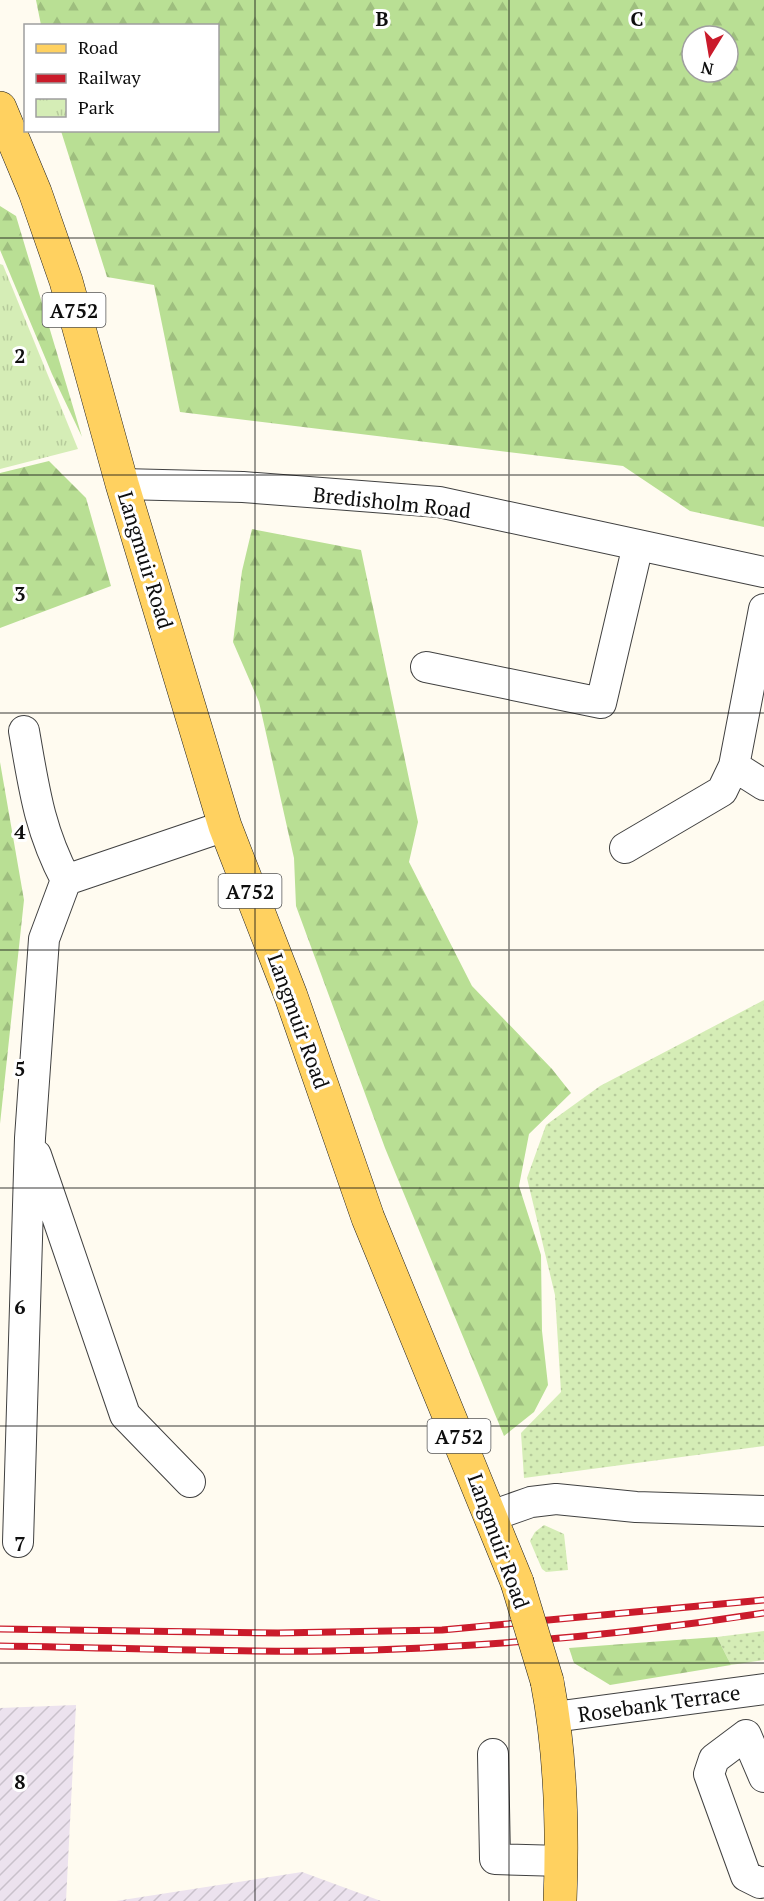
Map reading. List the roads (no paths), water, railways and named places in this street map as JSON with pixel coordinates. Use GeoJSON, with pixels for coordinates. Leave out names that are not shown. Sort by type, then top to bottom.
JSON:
{"type":"FeatureCollection","features":[{"type":"Feature","properties":{"kind":"main road","name":"Langmuir Road"},"geometry":{"type":"LineString","coordinates":[[0,108],[6,134],[35,192],[66,281],[122,484],[225,826],[291,996],[368,1218],[517,1582],[547,1682],[554,1717],[561,1789],[560,1901]]}},
{"type":"Feature","properties":{"kind":"street","name":"Bredisholm Road"},"geometry":{"type":"LineString","coordinates":[[122,484],[243,487],[439,502],[764,572]]}},
{"type":"Feature","properties":{"kind":"street"},"geometry":{"type":"LineString","coordinates":[[426,667],[601,703],[638,545]]}},
{"type":"Feature","properties":{"kind":"street"},"geometry":{"type":"LineString","coordinates":[[625,848],[722,790],[734,766],[764,609]]}},
{"type":"Feature","properties":{"kind":"street"},"geometry":{"type":"LineString","coordinates":[[18,1542],[30,1138],[44,939],[66,880],[49,848],[38,814],[24,731]]}},
{"type":"Feature","properties":{"kind":"street"},"geometry":{"type":"LineString","coordinates":[[734,766],[764,785]]}},
{"type":"Feature","properties":{"kind":"street"},"geometry":{"type":"LineString","coordinates":[[66,880],[225,826]]}},
{"type":"Feature","properties":{"kind":"street"},"geometry":{"type":"LineString","coordinates":[[30,1138],[125,1415],[190,1482]]}},
{"type":"Feature","properties":{"kind":"street"},"geometry":{"type":"LineString","coordinates":[[491,1516],[531,1502],[556,1499],[636,1507],[764,1511]]}},
{"type":"Feature","properties":{"kind":"street","name":"Rosebank Terrace"},"geometry":{"type":"LineString","coordinates":[[554,1717],[764,1689]]}},
{"type":"Feature","properties":{"kind":"street"},"geometry":{"type":"LineString","coordinates":[[724,1695],[740,1718],[764,1777]]}},
{"type":"Feature","properties":{"kind":"street"},"geometry":{"type":"LineString","coordinates":[[746,1735],[714,1759],[709,1774],[746,1876],[760,1883],[764,1882]]}},
{"type":"Feature","properties":{"kind":"street"},"geometry":{"type":"LineString","coordinates":[[493,1754],[495,1859],[562,1861]]}},
{"type":"Feature","properties":{"kind":"railway"},"geometry":{"type":"LineString","coordinates":[[0,1629],[278,1633],[442,1630],[764,1600]]}},
{"type":"Feature","properties":{"kind":"railway"},"geometry":{"type":"LineString","coordinates":[[0,1646],[220,1651],[385,1650],[562,1638],[643,1630],[764,1613]]}}]}
